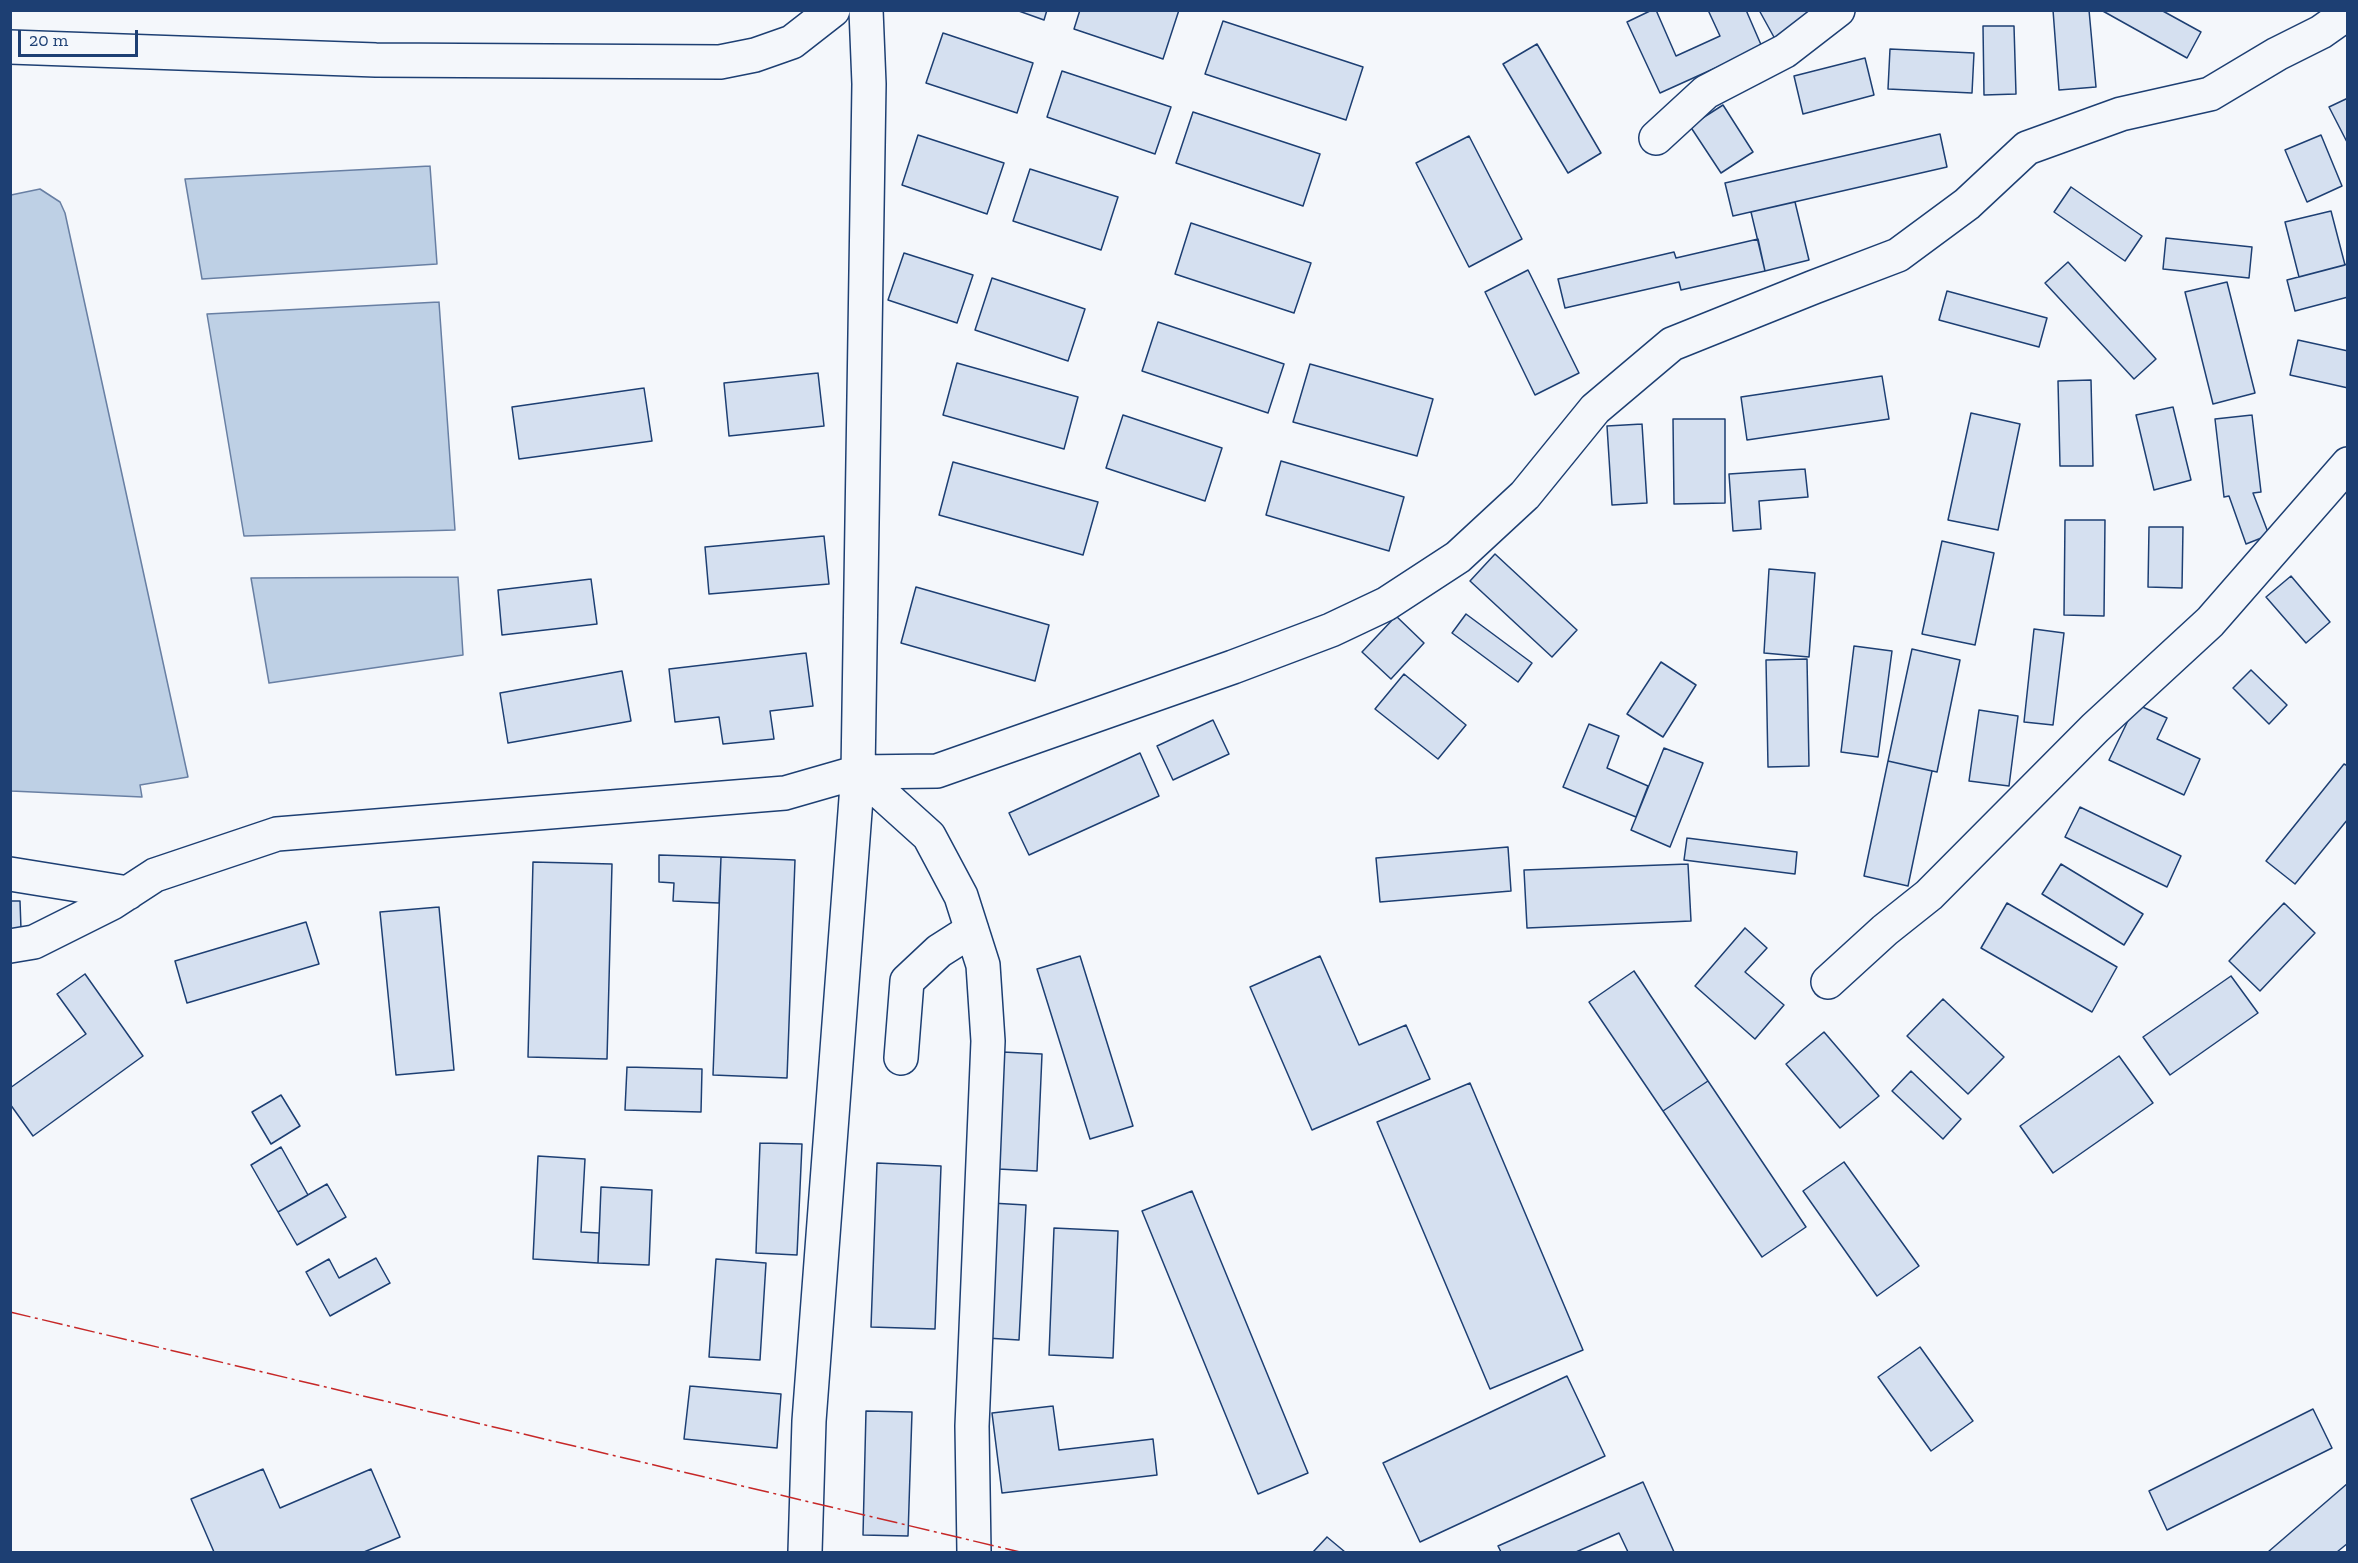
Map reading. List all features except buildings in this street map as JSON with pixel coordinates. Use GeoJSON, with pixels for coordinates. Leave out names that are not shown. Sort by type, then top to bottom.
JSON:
{"type":"FeatureCollection","features":[{"type":"Feature","properties":{"kind":"street"},"geometry":{"type":"LineString","coordinates":[[10,47],[376,60],[720,62],[755,55],[792,42],[833,10]]}},
{"type":"Feature","properties":{"kind":"street"},"geometry":{"type":"LineString","coordinates":[[806,1552],[808,1421],[858,772],[869,84],[866,10]]}},
{"type":"Feature","properties":{"kind":"street"},"geometry":{"type":"LineString","coordinates":[[1656,138],[1706,92],[1785,51],[1838,10]]}},
{"type":"Feature","properties":{"kind":"street"},"geometry":{"type":"LineString","coordinates":[[10,946],[34,942],[128,893],[155,875],[277,834],[785,793],[858,772],[937,771],[1233,667],[1331,630],[1386,604],[1458,557],[1525,495],[1595,409],[1672,344],[1898,255],[1967,204],[2027,148],[2121,114],[2210,94],[2277,54],[2321,32],[2348,13]]}},
{"type":"Feature","properties":{"kind":"street"},"geometry":{"type":"LineString","coordinates":[[1828,982],[1885,930],[1929,895],[2096,728],[2210,622],[2348,464]]}},
{"type":"Feature","properties":{"kind":"street"},"geometry":{"type":"LineString","coordinates":[[858,772],[929,836],[961,896],[983,964],[988,1041],[972,1426],[974,1552]]}},
{"type":"Feature","properties":{"kind":"street"},"geometry":{"type":"LineString","coordinates":[[10,874],[128,893]]}},
{"type":"Feature","properties":{"kind":"street"},"geometry":{"type":"LineString","coordinates":[[901,1058],[907,981],[939,951],[972,930]]}},
{"type":"Feature","properties":{"kind":"water"},"geometry":{"type":"Polygon","coordinates":[[[430,166],[437,264],[202,279],[185,179],[430,166]]]}},
{"type":"Feature","properties":{"kind":"water"},"geometry":{"type":"Polygon","coordinates":[[[40,189],[60,202],[65,213],[188,777],[140,785],[142,797],[11,791],[11,195],[40,189]]]}},
{"type":"Feature","properties":{"kind":"water"},"geometry":{"type":"Polygon","coordinates":[[[439,302],[455,530],[244,536],[207,314],[439,302]]]}},
{"type":"Feature","properties":{"kind":"water"},"geometry":{"type":"Polygon","coordinates":[[[458,577],[463,655],[269,683],[251,578],[458,577]]]}},
{"type":"Feature","properties":{"kind":"power"},"geometry":{"type":"LineString","coordinates":[[10,1312],[1020,1552]]}}]}
